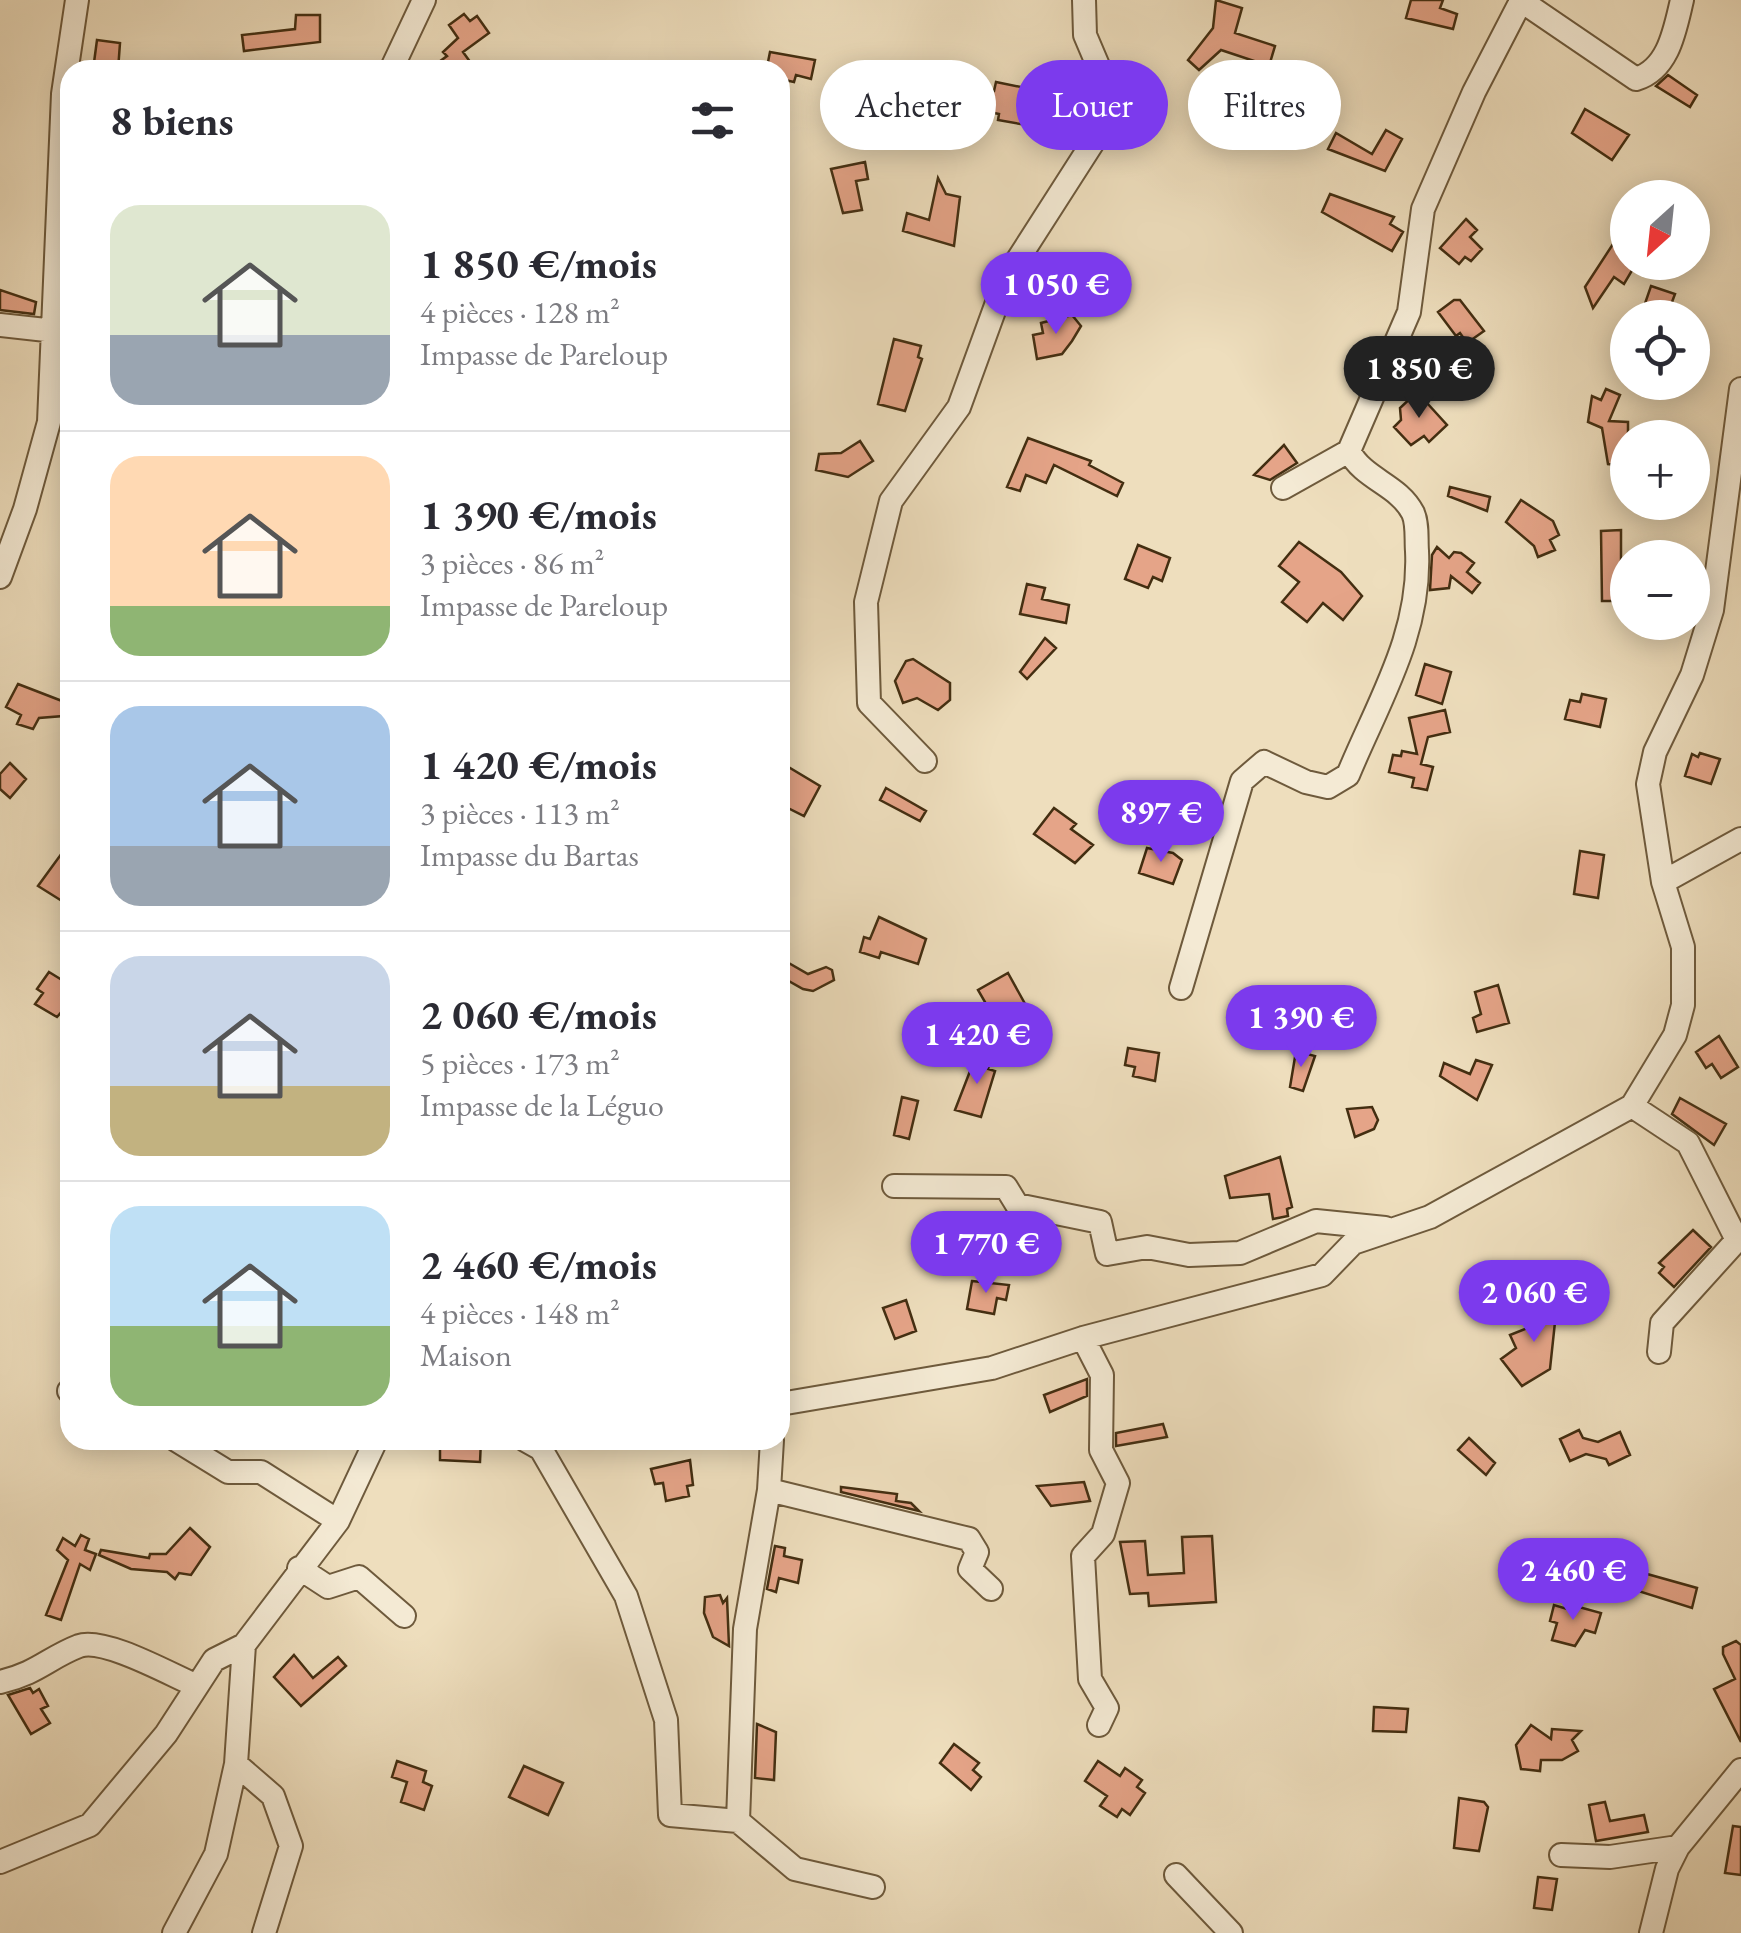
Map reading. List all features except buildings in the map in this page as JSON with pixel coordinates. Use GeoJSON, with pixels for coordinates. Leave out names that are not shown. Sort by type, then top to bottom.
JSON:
{"type":"FeatureCollection","features":[{"type":"Feature","properties":{"kind":"street"},"geometry":{"type":"LineString","coordinates":[[68,60],[78,0]]}},
{"type":"Feature","properties":{"kind":"street"},"geometry":{"type":"LineString","coordinates":[[396,60],[424,0]]}},
{"type":"Feature","properties":{"kind":"street"},"geometry":{"type":"LineString","coordinates":[[925,761],[870,702],[866,602],[891,502],[959,407],[1006,278],[1097,136],[1102,75],[1086,35],[1084,0]]}},
{"type":"Feature","properties":{"kind":"street"},"geometry":{"type":"LineString","coordinates":[[1284,488],[1349,451],[1408,312],[1424,208],[1474,92],[1520,1],[1636,79],[1645,76],[1672,45],[1682,0]]}},
{"type":"Feature","properties":{"kind":"street"},"geometry":{"type":"LineString","coordinates":[[0,577],[26,508],[49,422],[60,161]]}},
{"type":"Feature","properties":{"kind":"street"},"geometry":{"type":"LineString","coordinates":[[0,325],[55,330]]}},
{"type":"Feature","properties":{"kind":"street"},"geometry":{"type":"LineString","coordinates":[[790,1402],[992,1368],[1084,1338],[1322,1275],[1354,1243],[1430,1217],[1632,1106],[1675,1035],[1683,1005],[1682,947],[1663,882],[1648,784],[1656,752],[1692,674],[1712,610],[1741,389]]}},
{"type":"Feature","properties":{"kind":"street"},"geometry":{"type":"LineString","coordinates":[[1181,988],[1242,780],[1264,762],[1306,782],[1328,787],[1348,775],[1409,639],[1418,600],[1415,518],[1401,494],[1358,469],[1349,451]]}},
{"type":"Feature","properties":{"kind":"street"},"geometry":{"type":"LineString","coordinates":[[1663,882],[1741,838]]}},
{"type":"Feature","properties":{"kind":"street"},"geometry":{"type":"LineString","coordinates":[[1632,1106],[1688,1143],[1737,1240],[1662,1323],[1660,1352]]}},
{"type":"Feature","properties":{"kind":"street"},"geometry":{"type":"LineString","coordinates":[[894,1186],[1006,1187],[1016,1205],[1100,1222],[1106,1254],[1148,1247],[1189,1255],[1240,1252],[1316,1220],[1394,1229]]}},
{"type":"Feature","properties":{"kind":"street"},"geometry":{"type":"LineString","coordinates":[[1084,1338],[1102,1375],[1101,1450],[1118,1482],[1103,1534],[1083,1556],[1090,1680],[1107,1708],[1099,1725]]}},
{"type":"Feature","properties":{"kind":"street"},"geometry":{"type":"LineString","coordinates":[[192,1450],[228,1472],[261,1472],[338,1521]]}},
{"type":"Feature","properties":{"kind":"street"},"geometry":{"type":"LineString","coordinates":[[0,1862],[90,1824],[166,1734],[214,1660],[244,1646],[338,1521],[371,1450]]}},
{"type":"Feature","properties":{"kind":"street"},"geometry":{"type":"LineString","coordinates":[[541,1450],[626,1596],[666,1720],[670,1814],[738,1821],[795,1869],[873,1887]]}},
{"type":"Feature","properties":{"kind":"street"},"geometry":{"type":"LineString","coordinates":[[738,1821],[745,1629],[771,1450]]}},
{"type":"Feature","properties":{"kind":"street"},"geometry":{"type":"LineString","coordinates":[[768,1490],[969,1539],[977,1552],[970,1569],[991,1589]]}},
{"type":"Feature","properties":{"kind":"street"},"geometry":{"type":"LineString","coordinates":[[299,1568],[328,1587],[359,1577],[404,1616]]}},
{"type":"Feature","properties":{"kind":"street"},"geometry":{"type":"LineString","coordinates":[[0,1682],[33,1674],[81,1645],[101,1645],[197,1686]]}},
{"type":"Feature","properties":{"kind":"street"},"geometry":{"type":"LineString","coordinates":[[174,1933],[216,1854],[236,1764],[244,1646]]}},
{"type":"Feature","properties":{"kind":"street"},"geometry":{"type":"LineString","coordinates":[[236,1764],[274,1796],[290,1846],[264,1933]]}},
{"type":"Feature","properties":{"kind":"street"},"geometry":{"type":"LineString","coordinates":[[1651,1933],[1667,1868],[1678,1847],[1741,1770]]}},
{"type":"Feature","properties":{"kind":"street"},"geometry":{"type":"LineString","coordinates":[[1561,1854],[1610,1857],[1678,1847]]}},
{"type":"Feature","properties":{"kind":"street"},"geometry":{"type":"LineString","coordinates":[[1176,1875],[1231,1933]]}}]}
